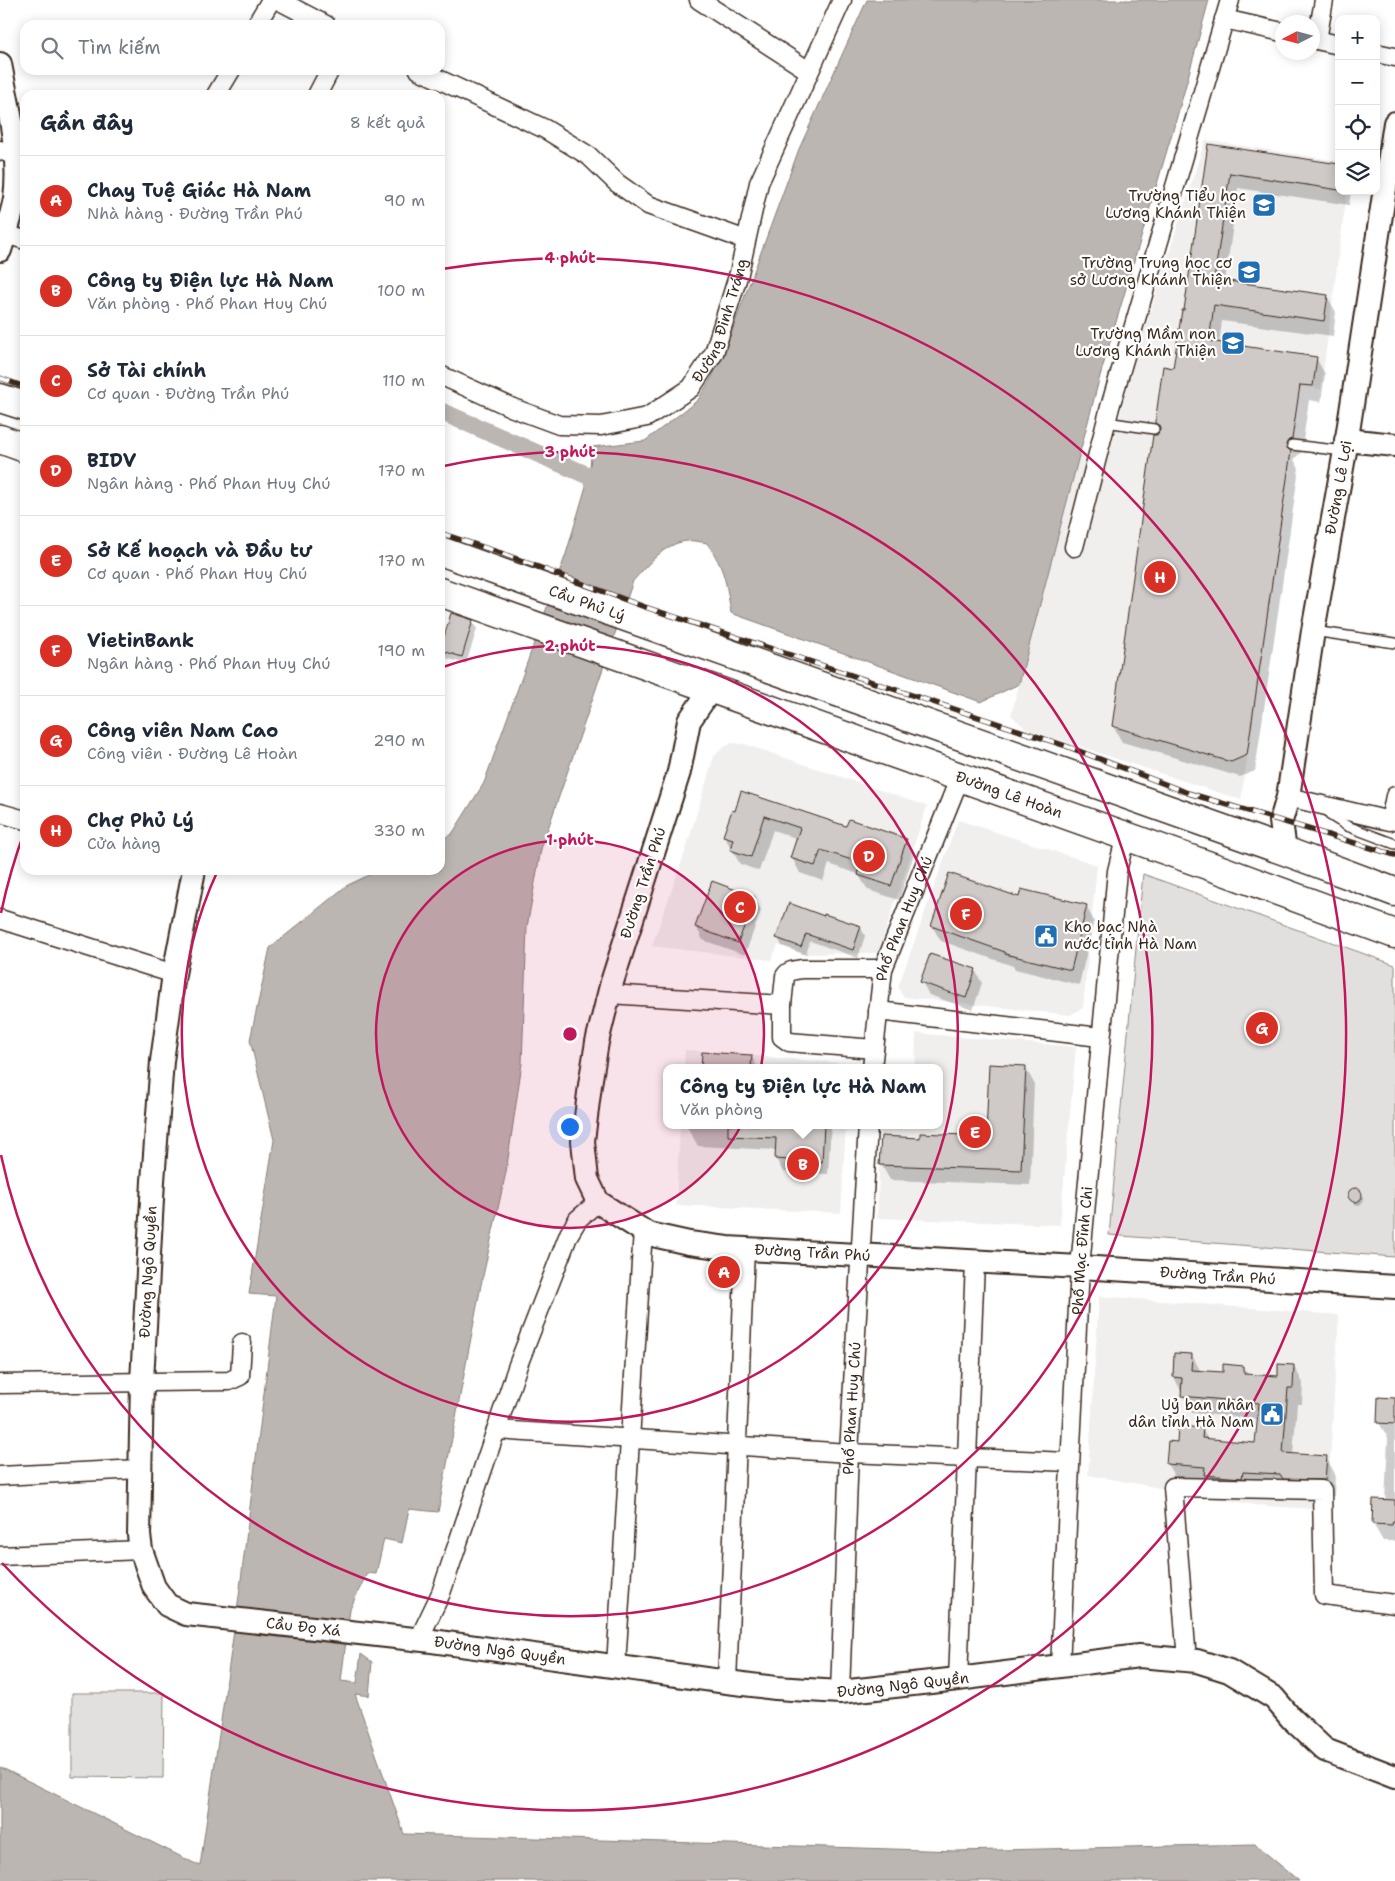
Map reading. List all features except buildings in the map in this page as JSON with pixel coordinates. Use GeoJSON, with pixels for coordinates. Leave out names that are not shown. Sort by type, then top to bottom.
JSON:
{"type":"FeatureCollection","features":[{"type":"Feature","properties":{"kind":"main road"},"geometry":{"type":"LineString","coordinates":[[0,398],[20,404]]}},
{"type":"Feature","properties":{"kind":"main road"},"geometry":{"type":"LineString","coordinates":[[0,439],[20,446]]}},
{"type":"Feature","properties":{"kind":"main road","name":"Cầu Phủ Lý"},"geometry":{"type":"LineString","coordinates":[[445,553],[725,652]]}},
{"type":"Feature","properties":{"kind":"main road","name":"Đường Lê Hoàn"},"geometry":{"type":"LineString","coordinates":[[445,594],[1129,837],[1395,934]]}},
{"type":"Feature","properties":{"kind":"main road"},"geometry":{"type":"LineString","coordinates":[[711,689],[725,652],[1285,851],[1395,892]]}},
{"type":"Feature","properties":{"kind":"main road"},"geometry":{"type":"LineString","coordinates":[[1273,889],[1285,851]]}},
{"type":"Feature","properties":{"kind":"street"},"geometry":{"type":"LineString","coordinates":[[259,20],[270,0]]}},
{"type":"Feature","properties":{"kind":"street"},"geometry":{"type":"LineString","coordinates":[[278,0],[316,20]]}},
{"type":"Feature","properties":{"kind":"street"},"geometry":{"type":"LineString","coordinates":[[699,0],[809,71]]}},
{"type":"Feature","properties":{"kind":"street","name":"Đường Đinh Tráng"},"geometry":{"type":"LineString","coordinates":[[445,377],[513,408],[559,426],[601,426],[647,418],[691,388],[714,353],[739,273],[759,183],[842,0]]}},
{"type":"Feature","properties":{"kind":"street"},"geometry":{"type":"LineString","coordinates":[[1074,548],[1106,422],[1230,0]]}},
{"type":"Feature","properties":{"kind":"street"},"geometry":{"type":"LineString","coordinates":[[1320,17],[1324,0]]}},
{"type":"Feature","properties":{"kind":"street"},"geometry":{"type":"LineString","coordinates":[[1224,19],[1275,30]]}},
{"type":"Feature","properties":{"kind":"street"},"geometry":{"type":"LineString","coordinates":[[1320,40],[1335,44]]}},
{"type":"Feature","properties":{"kind":"street"},"geometry":{"type":"LineString","coordinates":[[1380,54],[1395,57]]}},
{"type":"Feature","properties":{"kind":"street"},"geometry":{"type":"LineString","coordinates":[[0,64],[13,133],[8,153],[20,198],[10,242]]}},
{"type":"Feature","properties":{"kind":"street"},"geometry":{"type":"LineString","coordinates":[[219,90],[228,75]]}},
{"type":"Feature","properties":{"kind":"street"},"geometry":{"type":"LineString","coordinates":[[320,90],[327,75]]}},
{"type":"Feature","properties":{"kind":"street"},"geometry":{"type":"LineString","coordinates":[[430,75],[545,129],[589,156],[617,183],[648,205],[746,240]]}},
{"type":"Feature","properties":{"kind":"street","name":"Đường Lê Lợi"},"geometry":{"type":"LineString","coordinates":[[1285,851],[1281,821],[1288,797],[1395,123]]}},
{"type":"Feature","properties":{"kind":"street"},"geometry":{"type":"LineString","coordinates":[[1345,445],[1395,445]]}},
{"type":"Feature","properties":{"kind":"street","name":"Đường Trần Phú"},"geometry":{"type":"LineString","coordinates":[[711,689],[689,721],[679,772],[609,994],[590,1085],[583,1141],[587,1179],[598,1202],[648,1234],[689,1243],[745,1249],[1080,1267],[1395,1287]]}},
{"type":"Feature","properties":{"kind":"street","name":"Phố Phan Huy Chú"},"geometry":{"type":"LineString","coordinates":[[872,1064],[883,969],[960,777]]}},
{"type":"Feature","properties":{"kind":"street"},"geometry":{"type":"LineString","coordinates":[[1288,797],[1390,821],[1395,796]]}},
{"type":"Feature","properties":{"kind":"street"},"geometry":{"type":"LineString","coordinates":[[0,813],[20,819]]}},
{"type":"Feature","properties":{"kind":"street","name":"Phố Mạc Đĩnh Chi"},"geometry":{"type":"LineString","coordinates":[[1060,1666],[1080,1267],[1116,871],[1122,851],[1129,837]]}},
{"type":"Feature","properties":{"kind":"street","name":"Đường Ngô Quyền"},"geometry":{"type":"LineString","coordinates":[[193,875],[174,974],[162,1061],[154,1162],[142,1381],[139,1535],[141,1550],[154,1587],[167,1606],[186,1614],[230,1620]]}},
{"type":"Feature","properties":{"kind":"street"},"geometry":{"type":"LineString","coordinates":[[0,919],[174,974]]}},
{"type":"Feature","properties":{"kind":"street"},"geometry":{"type":"LineString","coordinates":[[874,1049],[789,1042],[785,1040],[782,1036],[782,1005],[785,976],[794,970],[883,969]]}},
{"type":"Feature","properties":{"kind":"street"},"geometry":{"type":"LineString","coordinates":[[609,994],[782,1005]]}},
{"type":"Feature","properties":{"kind":"street"},"geometry":{"type":"LineString","coordinates":[[878,1012],[1100,1037]]}},
{"type":"Feature","properties":{"kind":"street","name":"Phố Phan Huy Chú"},"geometry":{"type":"LineString","coordinates":[[840,1692],[850,1453],[868,1129]]}},
{"type":"Feature","properties":{"kind":"street"},"geometry":{"type":"LineString","coordinates":[[418,1639],[441,1593],[518,1365],[569,1234],[578,1218],[598,1202]]}},
{"type":"Feature","properties":{"kind":"street"},"geometry":{"type":"LineString","coordinates":[[616,1666],[643,1230]]}},
{"type":"Feature","properties":{"kind":"street"},"geometry":{"type":"LineString","coordinates":[[727,1682],[745,1249]]}},
{"type":"Feature","properties":{"kind":"street"},"geometry":{"type":"LineString","coordinates":[[958,1679],[974,1262]]}},
{"type":"Feature","properties":{"kind":"street"},"geometry":{"type":"LineString","coordinates":[[0,1384],[235,1380],[240,1376],[242,1343]]}},
{"type":"Feature","properties":{"kind":"street"},"geometry":{"type":"LineString","coordinates":[[496,1430],[737,1444],[850,1453],[967,1456],[1069,1462]]}},
{"type":"Feature","properties":{"kind":"street"},"geometry":{"type":"LineString","coordinates":[[0,1476],[140,1469]]}},
{"type":"Feature","properties":{"kind":"street"},"geometry":{"type":"LineString","coordinates":[[1187,1660],[1173,1487],[1322,1490],[1324,1595],[1395,1604]]}},
{"type":"Feature","properties":{"kind":"street"},"geometry":{"type":"LineString","coordinates":[[0,1556],[141,1550]]}},
{"type":"Feature","properties":{"kind":"street","name":"Cầu Đọ Xá"},"geometry":{"type":"LineString","coordinates":[[230,1620],[376,1636]]}},
{"type":"Feature","properties":{"kind":"street","name":"Đường Ngô Quyền"},"geometry":{"type":"LineString","coordinates":[[376,1636],[418,1639],[776,1688],[840,1692],[1139,1656],[1197,1661],[1229,1670],[1274,1698],[1291,1718],[1325,1750],[1395,1777]]}},
{"type":"Feature","properties":{"kind":"lane"},"geometry":{"type":"LineString","coordinates":[[1106,422],[1154,429]]}},
{"type":"Feature","properties":{"kind":"lane"},"geometry":{"type":"LineString","coordinates":[[1292,445],[1345,445]]}},
{"type":"Feature","properties":{"kind":"lane"},"geometry":{"type":"LineString","coordinates":[[1313,631],[1395,642]]}},
{"type":"Feature","properties":{"kind":"lane"},"geometry":{"type":"LineString","coordinates":[[1326,806],[1331,816],[1347,826],[1395,844]]}},
{"type":"Feature","properties":{"kind":"shaded area"},"geometry":{"type":"Polygon","coordinates":[[[867,0],[1209,0],[1181,103],[1100,376],[1019,684],[981,702],[731,613],[724,576],[718,561],[707,543],[689,541],[671,546],[650,562],[633,581],[541,849],[527,927],[522,1063],[506,1172],[481,1285],[438,1512],[409,1509],[402,1543],[384,1539],[376,1574],[367,1573],[350,1609],[341,1681],[357,1683],[361,1654],[372,1662],[369,1696],[355,1694],[404,1834],[957,1851],[1255,1844],[1299,1881],[0,1881],[0,1767],[200,1866],[239,1596],[276,1296],[249,1294],[274,1140],[250,1040],[270,948],[346,886],[369,875],[445,875],[445,838],[452,834],[484,783],[566,554],[589,476],[592,447],[645,441],[698,400],[725,350],[799,149],[867,0]]]}},
{"type":"Feature","properties":{"kind":"shaded area"},"geometry":{"type":"Polygon","coordinates":[[[1205,140],[1335,160],[1335,195],[1346,195],[1321,389],[1300,386],[1241,800],[1026,729],[1011,715],[1080,452],[1108,458],[1134,363],[1205,140]]]}},
{"type":"Feature","properties":{"kind":"shaded area"},"geometry":{"type":"Polygon","coordinates":[[[732,743],[744,744],[927,806],[878,953],[805,954],[778,945],[771,960],[652,946],[685,852],[714,756],[732,743]]]}},
{"type":"Feature","properties":{"kind":"shaded area"},"geometry":{"type":"Polygon","coordinates":[[[958,820],[1097,865],[1083,1008],[1070,1015],[903,997],[898,987],[958,820]]]}},
{"type":"Feature","properties":{"kind":"shaded area"},"geometry":{"type":"Polygon","coordinates":[[[1143,874],[1395,965],[1395,1257],[1109,1235],[1143,874]]]}},
{"type":"Feature","properties":{"kind":"shaded area"},"geometry":{"type":"Polygon","coordinates":[[[916,1033],[1076,1047],[1060,1225],[877,1218],[881,1129],[943,1129],[943,1064],[915,1064],[916,1033]]]}},
{"type":"Feature","properties":{"kind":"shaded area"},"geometry":{"type":"Polygon","coordinates":[[[685,1050],[850,1064],[684,1064],[685,1050]]]}},
{"type":"Feature","properties":{"kind":"shaded area"},"geometry":{"type":"Polygon","coordinates":[[[680,1129],[846,1129],[841,1213],[676,1205],[680,1129]]]}},
{"type":"Feature","properties":{"kind":"shaded area"},"geometry":{"type":"Polygon","coordinates":[[[1099,1296],[1339,1315],[1327,1510],[1254,1505],[1088,1475],[1099,1296]]]}},
{"type":"Feature","properties":{"kind":"shaded area"},"geometry":{"type":"Polygon","coordinates":[[[72,1693],[164,1693],[163,1778],[72,1777],[72,1693]]]}},
{"type":"Feature","properties":{"kind":"waterway"},"geometry":{"type":"LineString","coordinates":[[445,413],[589,476],[603,493]]}},
{"type":"Feature","properties":{"kind":"railway"},"geometry":{"type":"LineString","coordinates":[[0,378],[20,385]]}},
{"type":"Feature","properties":{"kind":"railway"},"geometry":{"type":"LineString","coordinates":[[445,535],[501,553],[642,606],[1066,746],[1188,793],[1395,855]]}},
{"type":"Feature","properties":{"kind":"place","name":"Trường Tiểu học Lương Khánh Thiện"},"geometry":{"type":"Point","coordinates":[1264,205]}},
{"type":"Feature","properties":{"kind":"place","name":"Trường Trung học cơ sở Lương Khánh Thiện"},"geometry":{"type":"Point","coordinates":[1249,272]}},
{"type":"Feature","properties":{"kind":"place","name":"Trường Mầm non Lương Khánh Thiện"},"geometry":{"type":"Point","coordinates":[1233,343]}},
{"type":"Feature","properties":{"kind":"place","name":"Chợ Phủ Lý"},"geometry":{"type":"Point","coordinates":[1160,577]}},
{"type":"Feature","properties":{"kind":"place","name":"BIDV"},"geometry":{"type":"Point","coordinates":[869,856]}},
{"type":"Feature","properties":{"kind":"place","name":"Sở Tài chính"},"geometry":{"type":"Point","coordinates":[740,907]}},
{"type":"Feature","properties":{"kind":"place","name":"VietinBank"},"geometry":{"type":"Point","coordinates":[966,914]}},
{"type":"Feature","properties":{"kind":"place","name":"Kho bạc Nhà nước tỉnh Hà Nam"},"geometry":{"type":"Point","coordinates":[1046,936]}},
{"type":"Feature","properties":{"kind":"place","name":"Công viên Nam Cao"},"geometry":{"type":"Point","coordinates":[1262,1028]}},
{"type":"Feature","properties":{"kind":"place","name":"Sở Kế hoạch và Đầu tư"},"geometry":{"type":"Point","coordinates":[975,1132]}},
{"type":"Feature","properties":{"kind":"place","name":"Công ty Điện lực Hà Nam"},"geometry":{"type":"Point","coordinates":[803,1164]}},
{"type":"Feature","properties":{"kind":"place","name":"Chay Tuệ Giác Hà Nam"},"geometry":{"type":"Point","coordinates":[724,1272]}},
{"type":"Feature","properties":{"kind":"place","name":"Uỷ ban nhân dân tỉnh Hà Nam"},"geometry":{"type":"Point","coordinates":[1272,1414]}}]}
